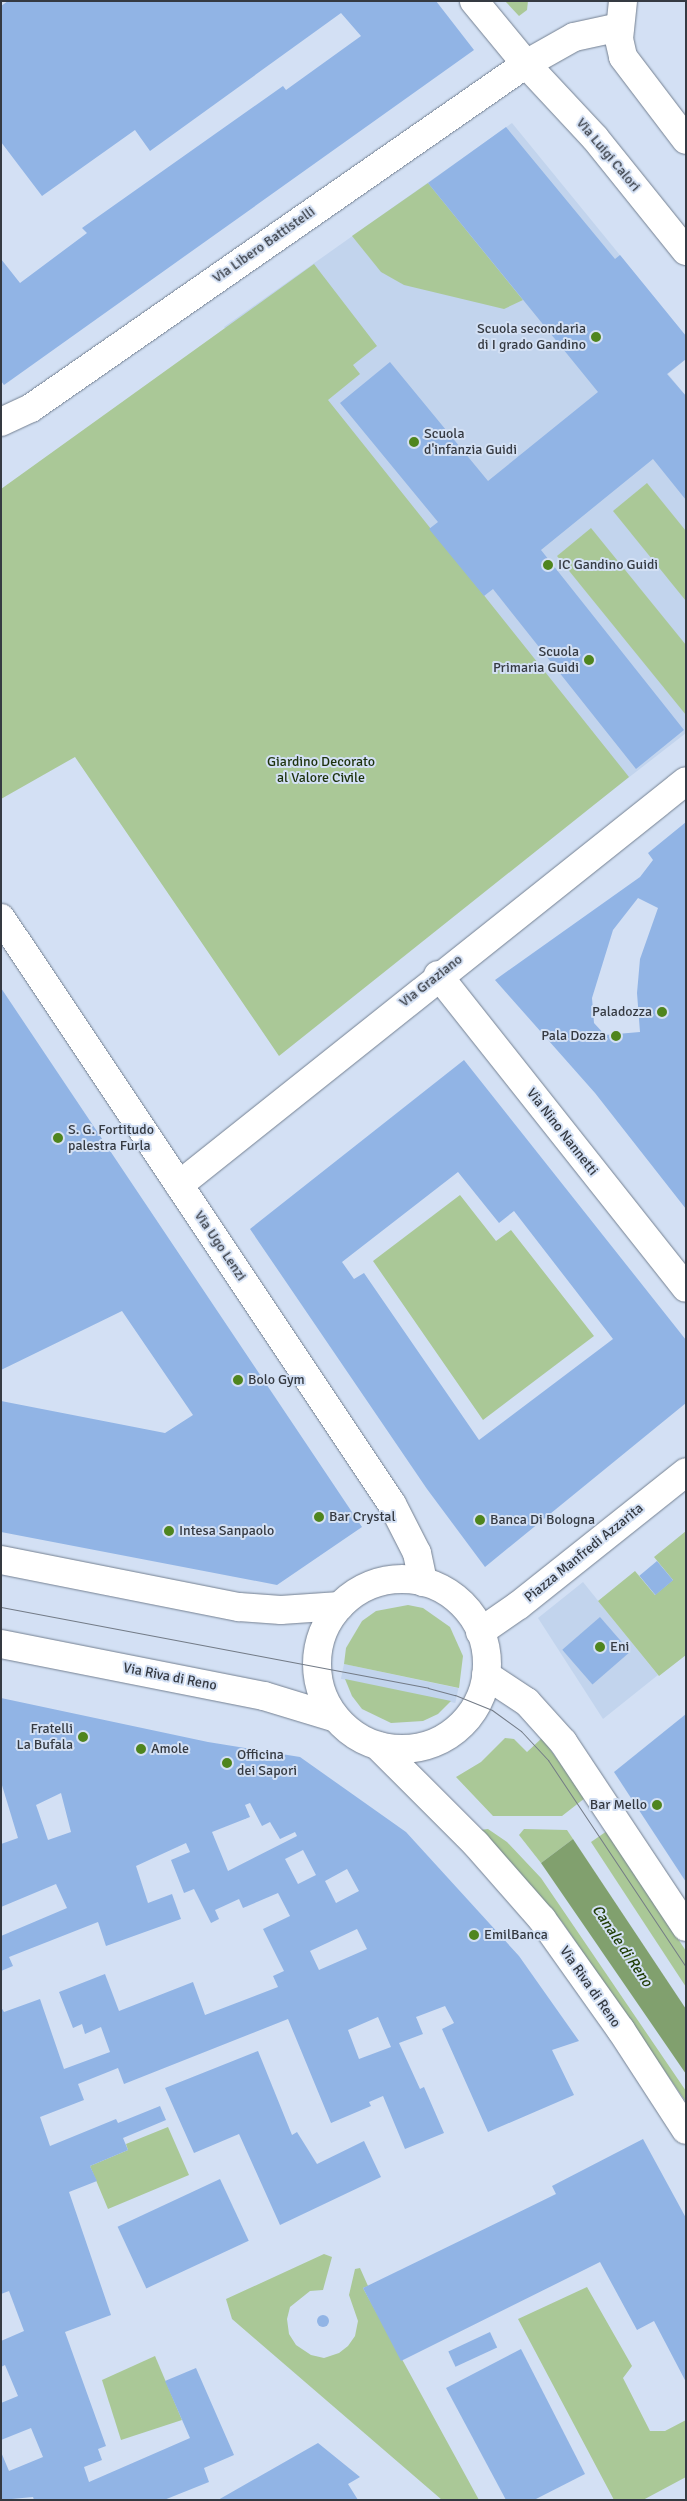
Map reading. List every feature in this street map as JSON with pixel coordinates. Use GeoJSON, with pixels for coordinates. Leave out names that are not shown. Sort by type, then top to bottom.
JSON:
{"type":"FeatureCollection","features":[{"type":"Feature","properties":{"kind":"street","name":"Via Luigi Calori"},"geometry":{"type":"LineString","coordinates":[[474,1],[526,64],[595,138],[686,251]]}},
{"type":"Feature","properties":{"kind":"street"},"geometry":{"type":"LineString","coordinates":[[526,64],[574,37],[621,14],[623,57],[633,74],[686,140]]}},
{"type":"Feature","properties":{"kind":"street","name":"Via Libero Battistelli"},"geometry":{"type":"LineString","coordinates":[[1,422],[31,408],[526,64]]}},
{"type":"Feature","properties":{"kind":"street","name":"Via Graziano"},"geometry":{"type":"LineString","coordinates":[[179,1185],[438,976],[686,781]]}},
{"type":"Feature","properties":{"kind":"street","name":"Via Ugo Lenzi"},"geometry":{"type":"LineString","coordinates":[[1,918],[392,1504],[418,1554],[423,1582]]}},
{"type":"Feature","properties":{"kind":"street","name":"Via Nino Nannetti"},"geometry":{"type":"LineString","coordinates":[[438,976],[686,1288]]}},
{"type":"Feature","properties":{"kind":"street","name":"Piazza Manfredi Azzarita"},"geometry":{"type":"LineString","coordinates":[[480,1632],[519,1605],[686,1472]]}},
{"type":"Feature","properties":{"kind":"street"},"geometry":{"type":"LineString","coordinates":[[1,1560],[239,1607],[281,1610],[340,1606]]}},
{"type":"Feature","properties":{"kind":"street"},"geometry":{"type":"LineString","coordinates":[[393,1580],[423,1582],[438,1588],[463,1606],[480,1632],[486,1653],[486,1675],[480,1697],[471,1713],[446,1737],[413,1748],[378,1746],[355,1735],[336,1718],[320,1685],[318,1656],[327,1624],[340,1606],[364,1588],[393,1580]]}},
{"type":"Feature","properties":{"kind":"street","name":"Via Riva di Reno"},"geometry":{"type":"LineString","coordinates":[[1,1644],[264,1696],[336,1718]]}},
{"type":"Feature","properties":{"kind":"street"},"geometry":{"type":"LineString","coordinates":[[486,1675],[527,1702],[564,1742],[686,1927]]}},
{"type":"Feature","properties":{"kind":"street","name":"Via Riva di Reno"},"geometry":{"type":"LineString","coordinates":[[378,1746],[476,1844],[538,1914],[621,2030],[686,2130]]}},
{"type":"Feature","properties":{"kind":"shaded area","name":"IC Gandino Guidi"},"geometry":{"type":"Polygon","coordinates":[[[512,123],[686,336],[686,359],[668,374],[686,396],[686,733],[596,803],[224,327],[512,123]]]}},
{"type":"Feature","properties":{"kind":"shaded area"},"geometry":{"type":"Polygon","coordinates":[[[583,1582],[658,1675],[603,1719],[538,1618],[583,1582]]]}},
{"type":"Feature","properties":{"kind":"shaded area"},"geometry":{"type":"Polygon","coordinates":[[[344,1664],[458,1688],[455,1703],[341,1679],[344,1664]]]}},
{"type":"Feature","properties":{"kind":"green space"},"geometry":{"type":"Polygon","coordinates":[[[505,1],[528,1],[527,10],[519,16],[505,1]]]}},
{"type":"Feature","properties":{"kind":"green space"},"geometry":{"type":"Polygon","coordinates":[[[428,183],[523,300],[504,309],[404,285],[381,272],[352,236],[428,183]]]}},
{"type":"Feature","properties":{"kind":"green space","name":"Giardino Decorato al Valore Civile"},"geometry":{"type":"Polygon","coordinates":[[[314,264],[377,346],[353,365],[360,374],[328,400],[629,777],[279,1056],[75,757],[1,799],[1,489],[314,264]]]}},
{"type":"Feature","properties":{"kind":"green space"},"geometry":{"type":"Polygon","coordinates":[[[647,483],[686,531],[686,601],[613,511],[647,483]]]}},
{"type":"Feature","properties":{"kind":"green space"},"geometry":{"type":"Polygon","coordinates":[[[591,528],[686,645],[686,715],[557,556],[591,528]]]}},
{"type":"Feature","properties":{"kind":"green space"},"geometry":{"type":"Polygon","coordinates":[[[460,1195],[496,1241],[511,1230],[594,1336],[483,1420],[373,1261],[460,1195]]]}},
{"type":"Feature","properties":{"kind":"green space"},"geometry":{"type":"Polygon","coordinates":[[[686,1531],[686,1655],[659,1676],[598,1601],[635,1571],[655,1595],[673,1580],[654,1557],[686,1531]]]}},
{"type":"Feature","properties":{"kind":"green space"},"geometry":{"type":"Polygon","coordinates":[[[408,1605],[423,1608],[450,1627],[463,1656],[459,1688],[344,1664],[346,1648],[362,1621],[376,1611],[408,1605]]]}},
{"type":"Feature","properties":{"kind":"green space"},"geometry":{"type":"Polygon","coordinates":[[[345,1679],[451,1701],[438,1714],[423,1721],[391,1723],[362,1709],[352,1696],[345,1679]]]}},
{"type":"Feature","properties":{"kind":"green space"},"geometry":{"type":"Polygon","coordinates":[[[505,1738],[514,1739],[527,1752],[542,1738],[585,1798],[562,1816],[493,1816],[456,1777],[481,1762],[505,1738]]]}},
{"type":"Feature","properties":{"kind":"green space"},"geometry":{"type":"Polygon","coordinates":[[[488,1829],[507,1842],[541,1878],[686,2091],[686,2102],[562,1922],[480,1830],[488,1829]]]}},
{"type":"Feature","properties":{"kind":"green space"},"geometry":{"type":"Polygon","coordinates":[[[524,1829],[567,1830],[573,1839],[541,1863],[519,1835],[524,1829]]]}},
{"type":"Feature","properties":{"kind":"green space"},"geometry":{"type":"Polygon","coordinates":[[[607,1831],[686,1951],[686,1987],[591,1842],[607,1831]]]}},
{"type":"Feature","properties":{"kind":"green space"},"geometry":{"type":"Polygon","coordinates":[[[168,2127],[189,2175],[108,2209],[90,2166],[128,2150],[126,2144],[168,2127]]]}},
{"type":"Feature","properties":{"kind":"green space"},"geometry":{"type":"Polygon","coordinates":[[[324,2254],[332,2257],[323,2290],[310,2291],[290,2307],[287,2319],[289,2334],[296,2345],[311,2355],[324,2358],[339,2353],[348,2346],[355,2336],[358,2321],[349,2295],[355,2269],[360,2268],[368,2286],[363,2288],[479,2500],[442,2500],[232,2319],[226,2299],[324,2254]]]}},
{"type":"Feature","properties":{"kind":"green space"},"geometry":{"type":"Polygon","coordinates":[[[587,2287],[632,2366],[623,2378],[650,2431],[665,2431],[686,2420],[686,2477],[643,2500],[614,2500],[518,2319],[587,2287]]]}},
{"type":"Feature","properties":{"kind":"green space"},"geometry":{"type":"Polygon","coordinates":[[[155,2356],[182,2420],[121,2440],[102,2380],[155,2356]]]}},
{"type":"Feature","properties":{"kind":"water","name":"Canale di Reno"},"geometry":{"type":"Polygon","coordinates":[[[573,1839],[686,2009],[686,2074],[541,1863],[573,1839]]]}},
{"type":"Feature","properties":{"kind":"building"},"geometry":{"type":"Polygon","coordinates":[[[8,1],[436,1],[474,50],[4,385],[1,381],[1,259],[20,283],[87,233],[82,228],[283,86],[286,90],[361,36],[341,13],[150,151],[135,130],[42,196],[1,142],[1,6],[8,1]]]}},
{"type":"Feature","properties":{"kind":"building","name":"Scuola secondaria di I grado Gandino"},"geometry":{"type":"Polygon","coordinates":[[[506,127],[615,259],[620,255],[686,336],[686,359],[667,374],[686,396],[686,500],[653,459],[541,550],[684,730],[636,769],[493,589],[484,596],[429,529],[438,522],[340,403],[390,362],[488,481],[598,392],[428,183],[506,127]]]}},
{"type":"Feature","properties":{"kind":"building","name":"Pala Dozza"},"geometry":{"type":"Polygon","coordinates":[[[686,822],[686,1209],[595,1093],[495,980],[640,877],[653,860],[648,853],[686,822]],[[638,898],[613,930],[592,998],[594,1023],[605,1035],[640,1032],[637,993],[640,959],[658,908],[638,898]]]}},
{"type":"Feature","properties":{"kind":"building"},"geometry":{"type":"Polygon","coordinates":[[[1,988],[362,1527],[277,1585],[1,1532],[1,1401],[165,1433],[193,1415],[122,1311],[1,1370],[1,988]]]}},
{"type":"Feature","properties":{"kind":"building"},"geometry":{"type":"Polygon","coordinates":[[[464,1060],[686,1340],[686,1403],[485,1567],[427,1489],[250,1229],[464,1060]],[[458,1172],[342,1262],[354,1279],[364,1273],[479,1440],[613,1339],[514,1211],[499,1223],[458,1172]]]}},
{"type":"Feature","properties":{"kind":"building"},"geometry":{"type":"Polygon","coordinates":[[[657,1561],[673,1580],[655,1595],[639,1576],[657,1561]]]}},
{"type":"Feature","properties":{"kind":"building"},"geometry":{"type":"Polygon","coordinates":[[[600,1617],[630,1652],[592,1685],[562,1650],[600,1617]]]}},
{"type":"Feature","properties":{"kind":"building"},"geometry":{"type":"Polygon","coordinates":[[[1,1698],[208,1742],[300,1757],[406,1832],[519,1956],[579,2041],[552,2050],[574,2095],[488,2132],[442,2029],[454,2023],[445,2006],[416,2017],[423,2034],[399,2043],[420,2089],[424,2087],[444,2133],[405,2149],[383,2096],[369,2102],[371,2106],[331,2123],[288,2019],[124,2084],[118,2068],[78,2084],[84,2100],[40,2117],[50,2146],[116,2119],[118,2123],[160,2106],[166,2120],[123,2138],[128,2150],[90,2166],[97,2181],[69,2192],[111,2315],[65,2332],[106,2446],[98,2449],[102,2460],[84,2467],[89,2482],[190,2438],[165,2381],[196,2368],[234,2455],[204,2468],[209,2482],[164,2500],[34,2500],[33,2497],[1,2500],[1,2452],[9,2471],[43,2457],[31,2428],[1,2440],[1,2403],[18,2396],[5,2365],[1,2367],[1,2341],[24,2331],[9,2291],[1,2294],[1,2007],[4,2012],[40,1999],[64,2069],[110,2052],[101,2027],[85,2034],[82,2024],[73,2028],[59,1992],[105,1974],[119,2011],[193,1982],[205,2015],[278,1987],[273,1976],[284,1971],[263,1929],[290,1916],[278,1893],[243,1908],[239,1899],[215,1910],[219,1919],[211,1923],[194,1889],[184,1893],[171,1860],[190,1852],[186,1843],[136,1866],[148,1903],[172,1894],[181,1919],[106,1946],[98,1922],[9,1957],[13,1966],[1,1971],[1,1936],[67,1908],[56,1884],[1,1907],[1,1844],[18,1838],[1,1782],[1,1698]],[[61,1793],[36,1805],[48,1840],[71,1832],[61,1793]],[[250,1803],[245,1805],[250,1817],[212,1832],[228,1871],[297,1836],[295,1832],[280,1839],[270,1822],[262,1826],[250,1803]],[[303,1850],[285,1859],[298,1884],[316,1875],[303,1850]],[[347,1869],[325,1881],[336,1903],[359,1891],[347,1869]],[[357,1929],[310,1951],[319,1970],[367,1949],[357,1929]],[[378,2017],[348,2030],[359,2059],[391,2047],[378,2017]]]}},
{"type":"Feature","properties":{"kind":"building"},"geometry":{"type":"Polygon","coordinates":[[[686,1714],[686,1882],[614,1772],[686,1714]]]}},
{"type":"Feature","properties":{"kind":"building"},"geometry":{"type":"Polygon","coordinates":[[[258,2051],[292,2135],[297,2132],[317,2164],[364,2141],[381,2177],[280,2225],[239,2134],[194,2153],[165,2088],[258,2051]]]}},
{"type":"Feature","properties":{"kind":"building"},"geometry":{"type":"Polygon","coordinates":[[[643,2139],[686,2218],[686,2382],[654,2321],[637,2330],[600,2262],[401,2361],[363,2288],[556,2194],[552,2186],[643,2139]]]}},
{"type":"Feature","properties":{"kind":"building"},"geometry":{"type":"Polygon","coordinates":[[[220,2179],[249,2241],[146,2288],[118,2227],[220,2179]]]}},
{"type":"Feature","properties":{"kind":"building"},"geometry":{"type":"Polygon","coordinates":[[[321,2315],[325,2315],[329,2321],[325,2327],[321,2327],[317,2323],[317,2319],[321,2315]]]}},
{"type":"Feature","properties":{"kind":"building"},"geometry":{"type":"Polygon","coordinates":[[[490,2332],[497,2347],[455,2367],[448,2351],[490,2332]]]}},
{"type":"Feature","properties":{"kind":"building"},"geometry":{"type":"Polygon","coordinates":[[[521,2349],[585,2474],[534,2500],[506,2500],[446,2388],[521,2349]]]}},
{"type":"Feature","properties":{"kind":"building"},"geometry":{"type":"Polygon","coordinates":[[[318,2443],[360,2477],[348,2484],[358,2500],[218,2500],[318,2443]]]}},
{"type":"Feature","properties":{"kind":"tram line"},"geometry":{"type":"LineString","coordinates":[[1,1607],[428,1688],[455,1695],[492,1710],[521,1731],[548,1760],[686,1967]]}},
{"type":"Feature","properties":{"kind":"place","name":"Scuola secondaria di I grado Gandino"},"geometry":{"type":"Point","coordinates":[596,337]}},
{"type":"Feature","properties":{"kind":"place","name":"Scuola d'infanzia Guidi"},"geometry":{"type":"Point","coordinates":[414,442]}},
{"type":"Feature","properties":{"kind":"place","name":"IC Gandino Guidi"},"geometry":{"type":"Point","coordinates":[548,565]}},
{"type":"Feature","properties":{"kind":"place","name":"Scuola Primaria Guidi"},"geometry":{"type":"Point","coordinates":[589,660]}},
{"type":"Feature","properties":{"kind":"place","name":"Paladozza"},"geometry":{"type":"Point","coordinates":[662,1012]}},
{"type":"Feature","properties":{"kind":"place","name":"Pala Dozza"},"geometry":{"type":"Point","coordinates":[616,1036]}},
{"type":"Feature","properties":{"kind":"place","name":"S. G. Fortitudo palestra Furla"},"geometry":{"type":"Point","coordinates":[58,1138]}},
{"type":"Feature","properties":{"kind":"place","name":"Bolo Gym"},"geometry":{"type":"Point","coordinates":[238,1380]}},
{"type":"Feature","properties":{"kind":"place","name":"Bar Crystal"},"geometry":{"type":"Point","coordinates":[319,1517]}},
{"type":"Feature","properties":{"kind":"place","name":"Banca Di Bologna"},"geometry":{"type":"Point","coordinates":[480,1520]}},
{"type":"Feature","properties":{"kind":"place","name":"Intesa Sanpaolo"},"geometry":{"type":"Point","coordinates":[169,1531]}},
{"type":"Feature","properties":{"kind":"place","name":"Eni"},"geometry":{"type":"Point","coordinates":[600,1647]}},
{"type":"Feature","properties":{"kind":"place","name":"Fratelli La Bufala"},"geometry":{"type":"Point","coordinates":[83,1737]}},
{"type":"Feature","properties":{"kind":"place","name":"Amole"},"geometry":{"type":"Point","coordinates":[141,1749]}},
{"type":"Feature","properties":{"kind":"place","name":"Officina dei Sapori"},"geometry":{"type":"Point","coordinates":[227,1763]}},
{"type":"Feature","properties":{"kind":"place","name":"Bar Mello"},"geometry":{"type":"Point","coordinates":[657,1805]}},
{"type":"Feature","properties":{"kind":"place","name":"EmilBanca"},"geometry":{"type":"Point","coordinates":[474,1935]}}]}
